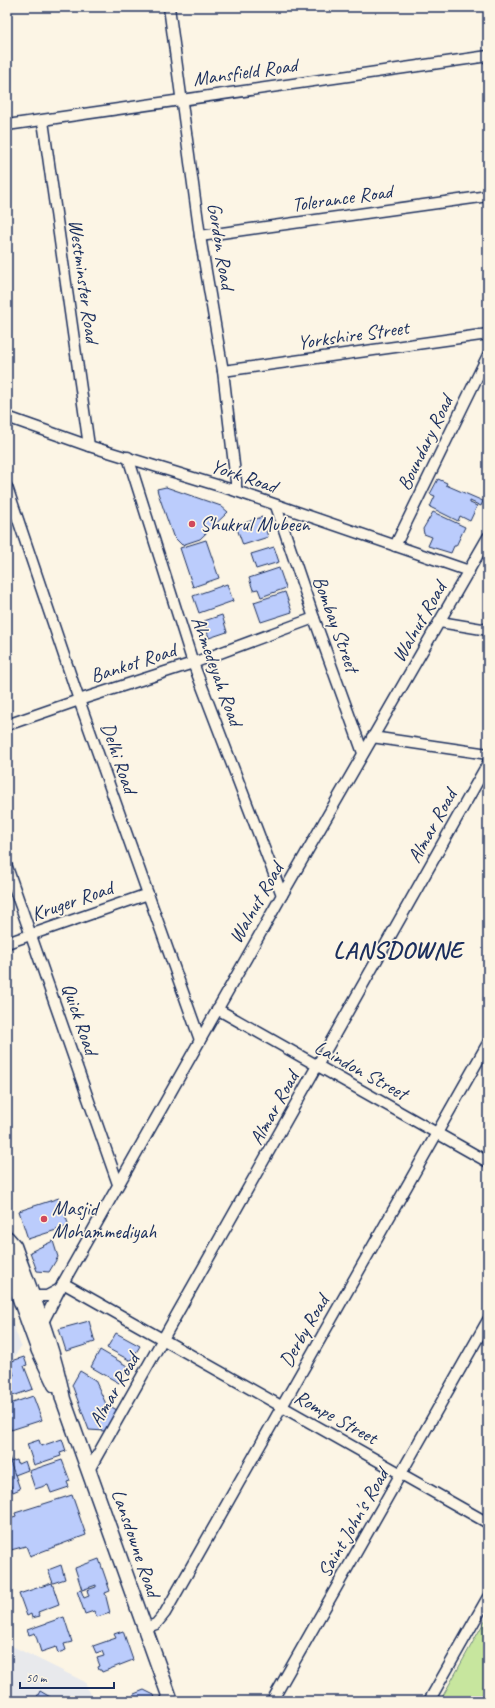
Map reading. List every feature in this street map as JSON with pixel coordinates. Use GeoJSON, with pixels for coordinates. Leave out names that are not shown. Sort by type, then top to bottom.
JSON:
{"type":"FeatureCollection","features":[{"type":"Feature","properties":{"kind":"street","name":"Gordon Road"},"geometry":{"type":"LineString","coordinates":[[169,7],[200,236],[223,371],[236,492]]}},
{"type":"Feature","properties":{"kind":"street","name":"Mansfield Road"},"geometry":{"type":"LineString","coordinates":[[7,125],[488,56]]}},
{"type":"Feature","properties":{"kind":"street","name":"Westminster Road"},"geometry":{"type":"LineString","coordinates":[[43,121],[89,446]]}},
{"type":"Feature","properties":{"kind":"street","name":"Tolerance Road"},"geometry":{"type":"LineString","coordinates":[[200,236],[488,196]]}},
{"type":"Feature","properties":{"kind":"street","name":"Yorkshire Street"},"geometry":{"type":"LineString","coordinates":[[223,371],[488,334]]}},
{"type":"Feature","properties":{"kind":"street","name":"Boundary Road"},"geometry":{"type":"LineString","coordinates":[[395,546],[488,355]]}},
{"type":"Feature","properties":{"kind":"street","name":"York Road"},"geometry":{"type":"LineString","coordinates":[[7,417],[89,446],[236,492],[469,571]]}},
{"type":"Feature","properties":{"kind":"street","name":"Ahmedeyah Road"},"geometry":{"type":"LineString","coordinates":[[128,457],[193,663],[282,895]]}},
{"type":"Feature","properties":{"kind":"street","name":"Delhi Road"},"geometry":{"type":"LineString","coordinates":[[7,487],[79,700],[200,1040]]}},
{"type":"Feature","properties":{"kind":"street","name":"Bombay Street"},"geometry":{"type":"LineString","coordinates":[[276,506],[314,618],[363,753]]}},
{"type":"Feature","properties":{"kind":"street","name":"Walnut Road"},"geometry":{"type":"LineString","coordinates":[[42,1324],[61,1286],[217,1009],[488,537]]}},
{"type":"Feature","properties":{"kind":"street","name":"Bankot Road"},"geometry":{"type":"LineString","coordinates":[[7,725],[193,663],[314,618]]}},
{"type":"Feature","properties":{"kind":"street"},"geometry":{"type":"LineString","coordinates":[[440,622],[488,630]]}},
{"type":"Feature","properties":{"kind":"street"},"geometry":{"type":"LineString","coordinates":[[372,737],[488,754]]}},
{"type":"Feature","properties":{"kind":"street","name":"Almar Road"},"geometry":{"type":"LineString","coordinates":[[89,1470],[488,763]]}},
{"type":"Feature","properties":{"kind":"street","name":"Quick Road"},"geometry":{"type":"LineString","coordinates":[[7,867],[118,1184]]}},
{"type":"Feature","properties":{"kind":"street","name":"Kruger Road"},"geometry":{"type":"LineString","coordinates":[[7,943],[148,894]]}},
{"type":"Feature","properties":{"kind":"street","name":"Laindon Street"},"geometry":{"type":"LineString","coordinates":[[217,1009],[488,1162]]}},
{"type":"Feature","properties":{"kind":"street","name":"Derby Road"},"geometry":{"type":"LineString","coordinates":[[144,1628],[156,1624],[165,1613],[488,1043]]}},
{"type":"Feature","properties":{"kind":"street","name":"Lansdowne Road"},"geometry":{"type":"LineString","coordinates":[[9,1244],[11,1268],[39,1351],[50,1376],[63,1399],[171,1701]]}},
{"type":"Feature","properties":{"kind":"street","name":"Lansdowne Road"},"geometry":{"type":"LineString","coordinates":[[11,1268],[32,1296],[58,1372],[63,1399]]}},
{"type":"Feature","properties":{"kind":"street"},"geometry":{"type":"LineString","coordinates":[[32,1296],[47,1296],[61,1286]]}},
{"type":"Feature","properties":{"kind":"street","name":"Rompe Street"},"geometry":{"type":"LineString","coordinates":[[61,1286],[163,1340],[281,1408],[488,1523]]}},
{"type":"Feature","properties":{"kind":"street","name":"Saint John's Road"},"geometry":{"type":"LineString","coordinates":[[272,1701],[488,1320]]}},
{"type":"Feature","properties":{"kind":"street"},"geometry":{"type":"LineString","coordinates":[[428,1701],[488,1597]]}},
{"type":"Feature","properties":{"kind":"shaded area"},"geometry":{"type":"Polygon","coordinates":[[[7,1308],[21,1346],[7,1370],[7,1308]]]}},
{"type":"Feature","properties":{"kind":"shaded area"},"geometry":{"type":"Polygon","coordinates":[[[7,1632],[12,1646],[85,1682],[92,1701],[7,1701],[7,1632]]]}},
{"type":"Feature","properties":{"kind":"green space"},"geometry":{"type":"Polygon","coordinates":[[[488,1615],[488,1701],[440,1701],[488,1615]]]}},
{"type":"Feature","properties":{"kind":"building"},"geometry":{"type":"Polygon","coordinates":[[[438,479],[447,483],[446,485],[483,501],[481,506],[470,501],[470,503],[477,506],[470,521],[460,516],[458,521],[430,507],[435,496],[430,494],[438,479]]]}},
{"type":"Feature","properties":{"kind":"building","name":"Shukrul Mubeen"},"geometry":{"type":"Polygon","coordinates":[[[166,487],[221,506],[228,512],[200,539],[182,545],[173,536],[158,493],[157,489],[166,487]]]}},
{"type":"Feature","properties":{"kind":"building"},"geometry":{"type":"Polygon","coordinates":[[[433,512],[465,527],[451,553],[428,546],[432,537],[424,534],[423,529],[433,512]]]}},
{"type":"Feature","properties":{"kind":"building"},"geometry":{"type":"Polygon","coordinates":[[[262,517],[268,537],[243,545],[236,526],[262,517]]]}},
{"type":"Feature","properties":{"kind":"building"},"geometry":{"type":"Polygon","coordinates":[[[206,540],[219,578],[193,587],[180,548],[206,540]]]}},
{"type":"Feature","properties":{"kind":"building"},"geometry":{"type":"Polygon","coordinates":[[[274,547],[279,562],[256,569],[251,554],[274,547]]]}},
{"type":"Feature","properties":{"kind":"building"},"geometry":{"type":"Polygon","coordinates":[[[279,568],[286,588],[261,597],[258,589],[253,590],[249,578],[279,568]]]}},
{"type":"Feature","properties":{"kind":"building"},"geometry":{"type":"Polygon","coordinates":[[[227,584],[233,601],[199,613],[193,596],[227,584]]]}},
{"type":"Feature","properties":{"kind":"building"},"geometry":{"type":"Polygon","coordinates":[[[285,592],[292,612],[261,622],[254,602],[285,592]]]}},
{"type":"Feature","properties":{"kind":"building"},"geometry":{"type":"Polygon","coordinates":[[[222,615],[227,632],[209,638],[204,621],[222,615]]]}},
{"type":"Feature","properties":{"kind":"building","name":"Masjid Mohammediyah"},"geometry":{"type":"Polygon","coordinates":[[[59,1198],[69,1226],[28,1239],[19,1211],[59,1198]]]}},
{"type":"Feature","properties":{"kind":"building"},"geometry":{"type":"Polygon","coordinates":[[[53,1241],[58,1257],[49,1272],[37,1271],[30,1252],[53,1241]]]}},
{"type":"Feature","properties":{"kind":"building"},"geometry":{"type":"Polygon","coordinates":[[[89,1321],[95,1342],[66,1351],[59,1329],[89,1321]]]}},
{"type":"Feature","properties":{"kind":"building"},"geometry":{"type":"Polygon","coordinates":[[[116,1333],[140,1346],[131,1361],[107,1348],[116,1333]]]}},
{"type":"Feature","properties":{"kind":"building"},"geometry":{"type":"Polygon","coordinates":[[[100,1350],[129,1367],[119,1383],[91,1367],[100,1350]]]}},
{"type":"Feature","properties":{"kind":"building"},"geometry":{"type":"Polygon","coordinates":[[[24,1357],[27,1365],[24,1366],[33,1389],[7,1398],[7,1378],[14,1375],[10,1364],[12,1361],[24,1357]]]}},
{"type":"Feature","properties":{"kind":"building"},"geometry":{"type":"Polygon","coordinates":[[[80,1371],[95,1380],[106,1404],[117,1410],[105,1431],[89,1430],[72,1385],[80,1371]]]}},
{"type":"Feature","properties":{"kind":"building"},"geometry":{"type":"Polygon","coordinates":[[[33,1396],[42,1420],[11,1430],[7,1419],[7,1405],[33,1396]]]}},
{"type":"Feature","properties":{"kind":"building"},"geometry":{"type":"Polygon","coordinates":[[[62,1439],[66,1451],[60,1453],[61,1456],[34,1465],[27,1444],[39,1440],[41,1446],[62,1439]]]}},
{"type":"Feature","properties":{"kind":"building"},"geometry":{"type":"Polygon","coordinates":[[[9,1457],[20,1489],[13,1492],[9,1480],[11,1479],[7,1480],[7,1458],[9,1457]]]}},
{"type":"Feature","properties":{"kind":"building"},"geometry":{"type":"Polygon","coordinates":[[[17,1460],[18,1464],[25,1461],[28,1470],[15,1475],[10,1462],[17,1460]]]}},
{"type":"Feature","properties":{"kind":"building"},"geometry":{"type":"Polygon","coordinates":[[[62,1460],[70,1481],[67,1482],[69,1487],[51,1493],[48,1485],[35,1489],[29,1471],[62,1460]]]}},
{"type":"Feature","properties":{"kind":"building"},"geometry":{"type":"Polygon","coordinates":[[[72,1495],[86,1535],[30,1556],[26,1546],[7,1551],[7,1519],[16,1516],[15,1513],[72,1495]]]}},
{"type":"Feature","properties":{"kind":"building"},"geometry":{"type":"Polygon","coordinates":[[[99,1559],[110,1591],[105,1593],[110,1613],[97,1617],[94,1611],[85,1614],[77,1591],[81,1590],[84,1598],[89,1596],[87,1590],[96,1587],[96,1585],[82,1590],[75,1568],[99,1559]]]}},
{"type":"Feature","properties":{"kind":"building"},"geometry":{"type":"Polygon","coordinates":[[[61,1565],[65,1579],[53,1583],[48,1570],[61,1565]]]}},
{"type":"Feature","properties":{"kind":"building"},"geometry":{"type":"Polygon","coordinates":[[[52,1583],[59,1604],[38,1612],[40,1616],[32,1618],[31,1614],[27,1616],[19,1594],[52,1583]]]}},
{"type":"Feature","properties":{"kind":"building"},"geometry":{"type":"Polygon","coordinates":[[[64,1617],[72,1642],[64,1644],[66,1650],[58,1653],[56,1647],[41,1652],[35,1633],[29,1635],[27,1630],[64,1617]]]}},
{"type":"Feature","properties":{"kind":"building"},"geometry":{"type":"Polygon","coordinates":[[[123,1631],[133,1660],[102,1672],[99,1670],[98,1667],[100,1666],[97,1658],[104,1656],[102,1651],[96,1653],[93,1646],[116,1638],[114,1634],[123,1631]]]}},
{"type":"Feature","properties":{"kind":"building"},"geometry":{"type":"Polygon","coordinates":[[[144,1690],[154,1695],[156,1701],[123,1701],[132,1698],[134,1694],[144,1690]]]}},
{"type":"Feature","properties":{"kind":"building"},"geometry":{"type":"Polygon","coordinates":[[[40,1691],[57,1701],[35,1701],[40,1691]]]}},
{"type":"Feature","properties":{"kind":"place","name":"Shukrul Mubeen"},"geometry":{"type":"Point","coordinates":[192,524]}},
{"type":"Feature","properties":{"kind":"place","name":"Masjid Mohammediyah"},"geometry":{"type":"Point","coordinates":[44,1219]}},
{"type":"Feature","properties":{"kind":"district","name":"LANSDOWNE"},"geometry":{"type":"Point","coordinates":[398,950]}}]}
